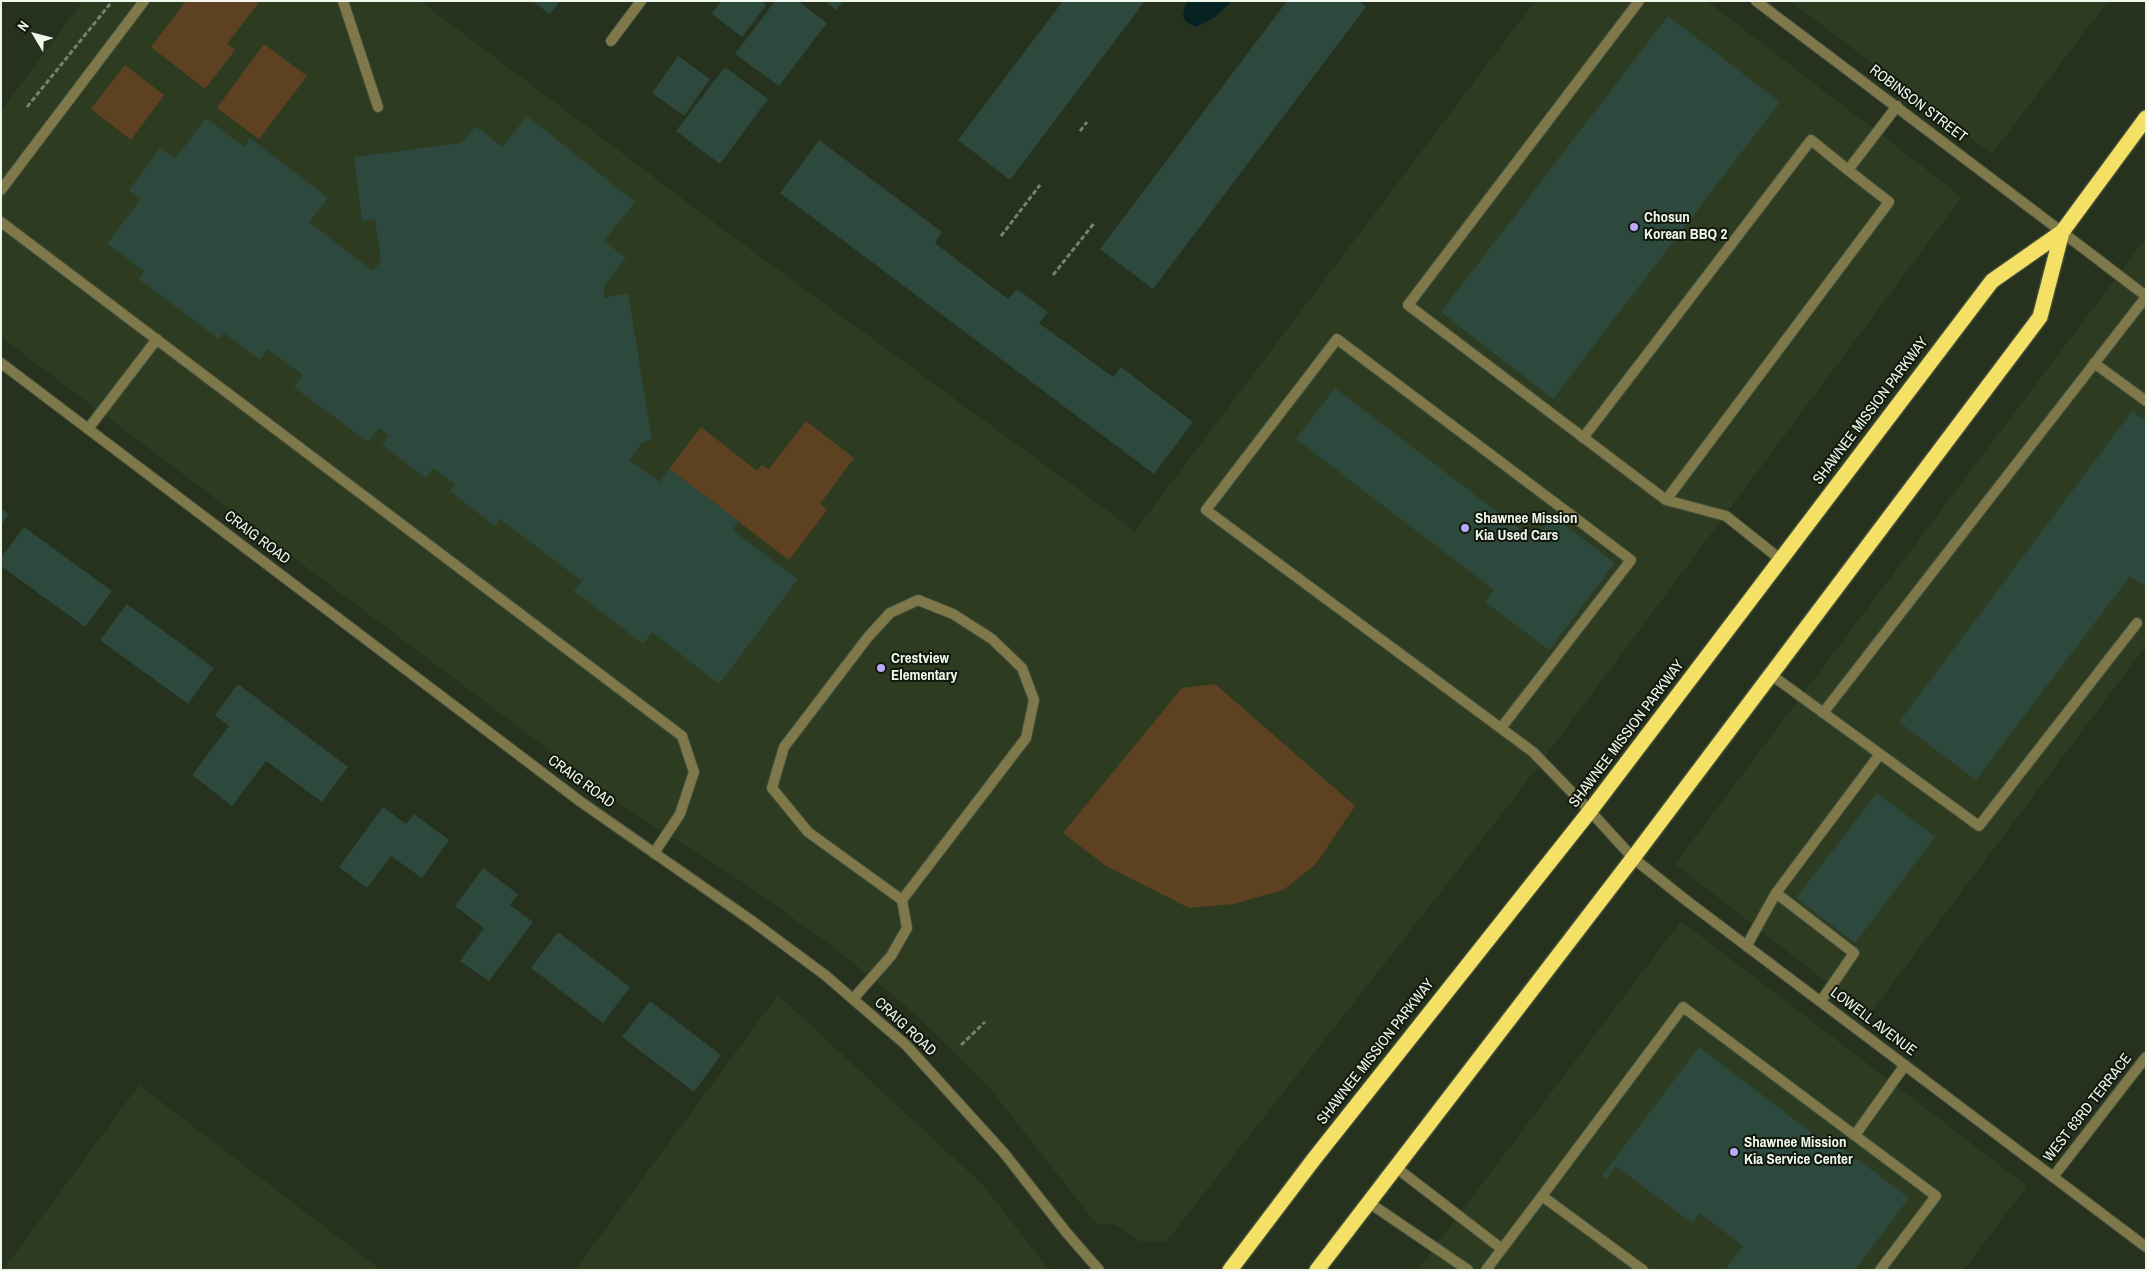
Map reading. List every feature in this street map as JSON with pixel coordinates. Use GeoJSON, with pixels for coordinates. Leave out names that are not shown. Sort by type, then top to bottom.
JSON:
{"type":"FeatureCollection","features":[{"type":"Feature","properties":{"kind":"highway","name":"SHAWNEE MISSION PARKWAY"},"geometry":{"type":"LineString","coordinates":[[1230,1270],[1314,1159],[1590,811],[1992,281],[2062,232],[2146,118]]}},
{"type":"Feature","properties":{"kind":"highway","name":"SHAWNEE MISSION PARKWAY"},"geometry":{"type":"LineString","coordinates":[[1316,1270],[1632,858],[2040,317],[2062,232]]}},
{"type":"Feature","properties":{"kind":"street"},"geometry":{"type":"LineString","coordinates":[[1,190],[144,1]]}},
{"type":"Feature","properties":{"kind":"street"},"geometry":{"type":"LineString","coordinates":[[342,1],[378,107]]}},
{"type":"Feature","properties":{"kind":"street"},"geometry":{"type":"LineString","coordinates":[[611,41],[641,1]]}},
{"type":"Feature","properties":{"kind":"street"},"geometry":{"type":"LineString","coordinates":[[1640,1],[1408,305],[1666,500],[1726,516],[1780,559]]}},
{"type":"Feature","properties":{"kind":"street","name":"ROBINSON STREET"},"geometry":{"type":"LineString","coordinates":[[1756,1],[2146,296]]}},
{"type":"Feature","properties":{"kind":"street"},"geometry":{"type":"LineString","coordinates":[[1848,170],[1897,106]]}},
{"type":"Feature","properties":{"kind":"street"},"geometry":{"type":"LineString","coordinates":[[1583,438],[1811,140],[1889,202],[1666,500]]}},
{"type":"Feature","properties":{"kind":"street"},"geometry":{"type":"LineString","coordinates":[[1,222],[682,736],[694,772],[680,814],[654,853]]}},
{"type":"Feature","properties":{"kind":"street"},"geometry":{"type":"LineString","coordinates":[[1823,713],[2146,296]]}},
{"type":"Feature","properties":{"kind":"street"},"geometry":{"type":"LineString","coordinates":[[88,429],[157,339]]}},
{"type":"Feature","properties":{"kind":"street","name":"LOWELL AVENUE"},"geometry":{"type":"LineString","coordinates":[[1501,728],[1631,560],[1337,339],[1206,510],[1533,752],[1632,858],[2146,1247]]}},
{"type":"Feature","properties":{"kind":"street","name":"CRAIG ROAD"},"geometry":{"type":"LineString","coordinates":[[1,363],[581,802],[752,921],[853,999],[906,1045],[918,1058],[1004,1153],[1066,1232],[1100,1270]]}},
{"type":"Feature","properties":{"kind":"street"},"geometry":{"type":"LineString","coordinates":[[2094,363],[2146,401]]}},
{"type":"Feature","properties":{"kind":"street"},"geometry":{"type":"LineString","coordinates":[[853,999],[891,956],[907,928],[902,900],[808,832],[772,788],[784,747],[863,644],[890,613],[918,600],[953,614],[992,639],[1022,668],[1034,700],[1026,738],[902,900]]}},
{"type":"Feature","properties":{"kind":"street"},"geometry":{"type":"LineString","coordinates":[[1770,674],[1979,826],[2137,623]]}},
{"type":"Feature","properties":{"kind":"street"},"geometry":{"type":"LineString","coordinates":[[1748,945],[1776,893],[1880,754]]}},
{"type":"Feature","properties":{"kind":"street"},"geometry":{"type":"LineString","coordinates":[[1776,893],[1854,952],[1821,1001]]}},
{"type":"Feature","properties":{"kind":"street"},"geometry":{"type":"LineString","coordinates":[[1486,1270],[1683,1007],[1936,1196],[1880,1270]]}},
{"type":"Feature","properties":{"kind":"street","name":"WEST 63RD TERRACE"},"geometry":{"type":"LineString","coordinates":[[2053,1177],[2146,1057]]}},
{"type":"Feature","properties":{"kind":"street"},"geometry":{"type":"LineString","coordinates":[[1855,1135],[1905,1065]]}},
{"type":"Feature","properties":{"kind":"street"},"geometry":{"type":"LineString","coordinates":[[1394,1166],[1502,1249]]}},
{"type":"Feature","properties":{"kind":"street"},"geometry":{"type":"LineString","coordinates":[[1542,1196],[1643,1270]]}},
{"type":"Feature","properties":{"kind":"street"},"geometry":{"type":"LineString","coordinates":[[1368,1202],[1468,1270]]}},
{"type":"Feature","properties":{"kind":"path"},"geometry":{"type":"LineString","coordinates":[[28,106],[112,1]]}},
{"type":"Feature","properties":{"kind":"path"},"geometry":{"type":"LineString","coordinates":[[1080,130],[1087,122]]}},
{"type":"Feature","properties":{"kind":"path"},"geometry":{"type":"LineString","coordinates":[[1002,236],[1040,185]]}},
{"type":"Feature","properties":{"kind":"path"},"geometry":{"type":"LineString","coordinates":[[1053,276],[1095,222]]}},
{"type":"Feature","properties":{"kind":"path"},"geometry":{"type":"LineString","coordinates":[[961,1045],[986,1022]]}},
{"type":"Feature","properties":{"kind":"shaded area","name":"Crestview Elementary"},"geometry":{"type":"Polygon","coordinates":[[[83,1],[420,1],[728,233],[1135,531],[1535,1],[1707,1],[1962,197],[1509,805],[1165,1243],[1139,1241],[1115,1225],[1096,1223],[991,1090],[920,1018],[840,952],[743,882],[630,811],[1,337],[1,111],[83,1]]]}},
{"type":"Feature","properties":{"kind":"shaded area"},"geometry":{"type":"Polygon","coordinates":[[[186,1],[259,2],[227,44],[235,50],[205,89],[151,47],[186,1]]]}},
{"type":"Feature","properties":{"kind":"shaded area"},"geometry":{"type":"Polygon","coordinates":[[[1790,1],[2108,1],[1992,154],[1790,1]]]}},
{"type":"Feature","properties":{"kind":"shaded area"},"geometry":{"type":"Polygon","coordinates":[[[264,44],[307,76],[259,139],[217,108],[264,44]]]}},
{"type":"Feature","properties":{"kind":"shaded area"},"geometry":{"type":"Polygon","coordinates":[[[125,65],[164,95],[131,140],[91,109],[125,65]]]}},
{"type":"Feature","properties":{"kind":"shaded area"},"geometry":{"type":"Polygon","coordinates":[[[2146,238],[2146,646],[1869,1015],[1675,864],[2146,238]]]}},
{"type":"Feature","properties":{"kind":"shaded area"},"geometry":{"type":"Polygon","coordinates":[[[806,421],[854,458],[820,504],[827,510],[789,560],[669,469],[701,427],[757,471],[762,465],[769,469],[806,421]]]}},
{"type":"Feature","properties":{"kind":"shaded area"},"geometry":{"type":"Polygon","coordinates":[[[1215,684],[1355,806],[1315,865],[1283,890],[1233,904],[1189,908],[1106,866],[1063,833],[1182,688],[1215,684]]]}},
{"type":"Feature","properties":{"kind":"shaded area"},"geometry":{"type":"Polygon","coordinates":[[[1681,921],[2027,1186],[1964,1270],[1417,1270],[1681,921]]]}},
{"type":"Feature","properties":{"kind":"shaded area"},"geometry":{"type":"Polygon","coordinates":[[[778,995],[984,1186],[1049,1270],[575,1270],[778,995]]]}},
{"type":"Feature","properties":{"kind":"shaded area"},"geometry":{"type":"Polygon","coordinates":[[[139,1085],[381,1270],[3,1270],[139,1085]]]}},
{"type":"Feature","properties":{"kind":"water"},"geometry":{"type":"Polygon","coordinates":[[[1188,1],[1232,1],[1214,18],[1196,27],[1186,22],[1183,16],[1188,1]]]}},
{"type":"Feature","properties":{"kind":"building"},"geometry":{"type":"Polygon","coordinates":[[[532,1],[560,1],[550,14],[532,1]]]}},
{"type":"Feature","properties":{"kind":"building"},"geometry":{"type":"Polygon","coordinates":[[[721,1],[761,1],[766,5],[742,37],[712,14],[721,1]]]}},
{"type":"Feature","properties":{"kind":"building"},"geometry":{"type":"Polygon","coordinates":[[[775,1],[798,1],[827,23],[779,86],[735,54],[775,1]]]}},
{"type":"Feature","properties":{"kind":"building"},"geometry":{"type":"Polygon","coordinates":[[[825,1],[843,1],[836,10],[825,1]]]}},
{"type":"Feature","properties":{"kind":"building"},"geometry":{"type":"Polygon","coordinates":[[[1063,1],[1145,1],[1010,180],[958,140],[1063,1]]]}},
{"type":"Feature","properties":{"kind":"building"},"geometry":{"type":"Polygon","coordinates":[[[1287,1],[1359,1],[1366,7],[1153,289],[1100,249],[1287,1]]]}},
{"type":"Feature","properties":{"kind":"building"},"geometry":{"type":"Polygon","coordinates":[[[1668,16],[1780,102],[1553,399],[1441,312],[1668,16]]]}},
{"type":"Feature","properties":{"kind":"building"},"geometry":{"type":"Polygon","coordinates":[[[678,56],[710,79],[684,116],[652,93],[678,56]]]}},
{"type":"Feature","properties":{"kind":"building"},"geometry":{"type":"Polygon","coordinates":[[[725,67],[768,99],[720,164],[676,131],[725,67]]]}},
{"type":"Feature","properties":{"kind":"building"},"geometry":{"type":"Polygon","coordinates":[[[527,116],[635,202],[604,241],[626,258],[605,284],[604,298],[628,293],[652,440],[643,442],[629,460],[660,482],[669,469],[739,521],[732,530],[798,579],[719,684],[652,632],[643,644],[574,591],[582,581],[500,519],[495,526],[450,491],[455,484],[433,468],[426,478],[382,445],[389,436],[379,428],[368,442],[294,387],[303,375],[268,349],[260,360],[224,333],[219,339],[139,279],[144,271],[107,244],[141,199],[129,190],[160,148],[175,159],[206,118],[244,147],[250,138],[328,198],[309,222],[373,271],[381,261],[375,219],[362,221],[354,157],[461,143],[476,126],[502,147],[527,116]]]}},
{"type":"Feature","properties":{"kind":"building"},"geometry":{"type":"Polygon","coordinates":[[[819,140],[942,232],[935,243],[1008,299],[1017,289],[1048,312],[1039,323],[1113,377],[1121,367],[1193,422],[1154,474],[780,193],[819,140]]]}},
{"type":"Feature","properties":{"kind":"building","name":"Shawnee Mission Kia Used Cars"},"geometry":{"type":"Polygon","coordinates":[[[1335,388],[1534,540],[1553,516],[1615,563],[1549,650],[1485,602],[1494,590],[1296,439],[1335,388]]]}},
{"type":"Feature","properties":{"kind":"building"},"geometry":{"type":"Polygon","coordinates":[[[2132,411],[2146,421],[2146,587],[2130,576],[1976,780],[1899,722],[2132,411]]]}},
{"type":"Feature","properties":{"kind":"building"},"geometry":{"type":"Polygon","coordinates":[[[1,508],[9,514],[1,525],[1,508]]]}},
{"type":"Feature","properties":{"kind":"building"},"geometry":{"type":"Polygon","coordinates":[[[24,527],[112,591],[85,627],[1,566],[1,558],[24,527]]]}},
{"type":"Feature","properties":{"kind":"building"},"geometry":{"type":"Polygon","coordinates":[[[127,604],[214,668],[188,704],[100,640],[127,604]]]}},
{"type":"Feature","properties":{"kind":"building"},"geometry":{"type":"Polygon","coordinates":[[[238,684],[348,767],[322,802],[266,761],[232,806],[192,775],[229,726],[215,715],[238,684]]]}},
{"type":"Feature","properties":{"kind":"building"},"geometry":{"type":"Polygon","coordinates":[[[1877,793],[1935,837],[1855,943],[1796,898],[1877,793]]]}},
{"type":"Feature","properties":{"kind":"building"},"geometry":{"type":"Polygon","coordinates":[[[383,807],[406,824],[414,814],[449,840],[422,878],[391,856],[367,888],[339,867],[383,807]]]}},
{"type":"Feature","properties":{"kind":"building"},"geometry":{"type":"Polygon","coordinates":[[[483,868],[518,894],[510,905],[533,922],[489,981],[460,961],[484,928],[455,906],[483,868]]]}},
{"type":"Feature","properties":{"kind":"building"},"geometry":{"type":"Polygon","coordinates":[[[558,932],[630,987],[603,1023],[531,968],[558,932]]]}},
{"type":"Feature","properties":{"kind":"building"},"geometry":{"type":"Polygon","coordinates":[[[650,1001],[721,1055],[694,1092],[622,1037],[650,1001]]]}},
{"type":"Feature","properties":{"kind":"building","name":"Shawnee Mission Kia Service Center"},"geometry":{"type":"Polygon","coordinates":[[[1699,1047],[1820,1139],[1824,1134],[1909,1198],[1855,1270],[1725,1270],[1743,1246],[1700,1213],[1692,1223],[1616,1166],[1606,1179],[1602,1176],[1699,1047]]]}},
{"type":"Feature","properties":{"kind":"place","name":"Chosun Korean BBQ 2"},"geometry":{"type":"Point","coordinates":[1634,227]}},
{"type":"Feature","properties":{"kind":"place","name":"Shawnee Mission Kia Used Cars"},"geometry":{"type":"Point","coordinates":[1465,528]}},
{"type":"Feature","properties":{"kind":"place","name":"Crestview Elementary"},"geometry":{"type":"Point","coordinates":[881,668]}},
{"type":"Feature","properties":{"kind":"place","name":"Shawnee Mission Kia Service Center"},"geometry":{"type":"Point","coordinates":[1734,1152]}}]}
